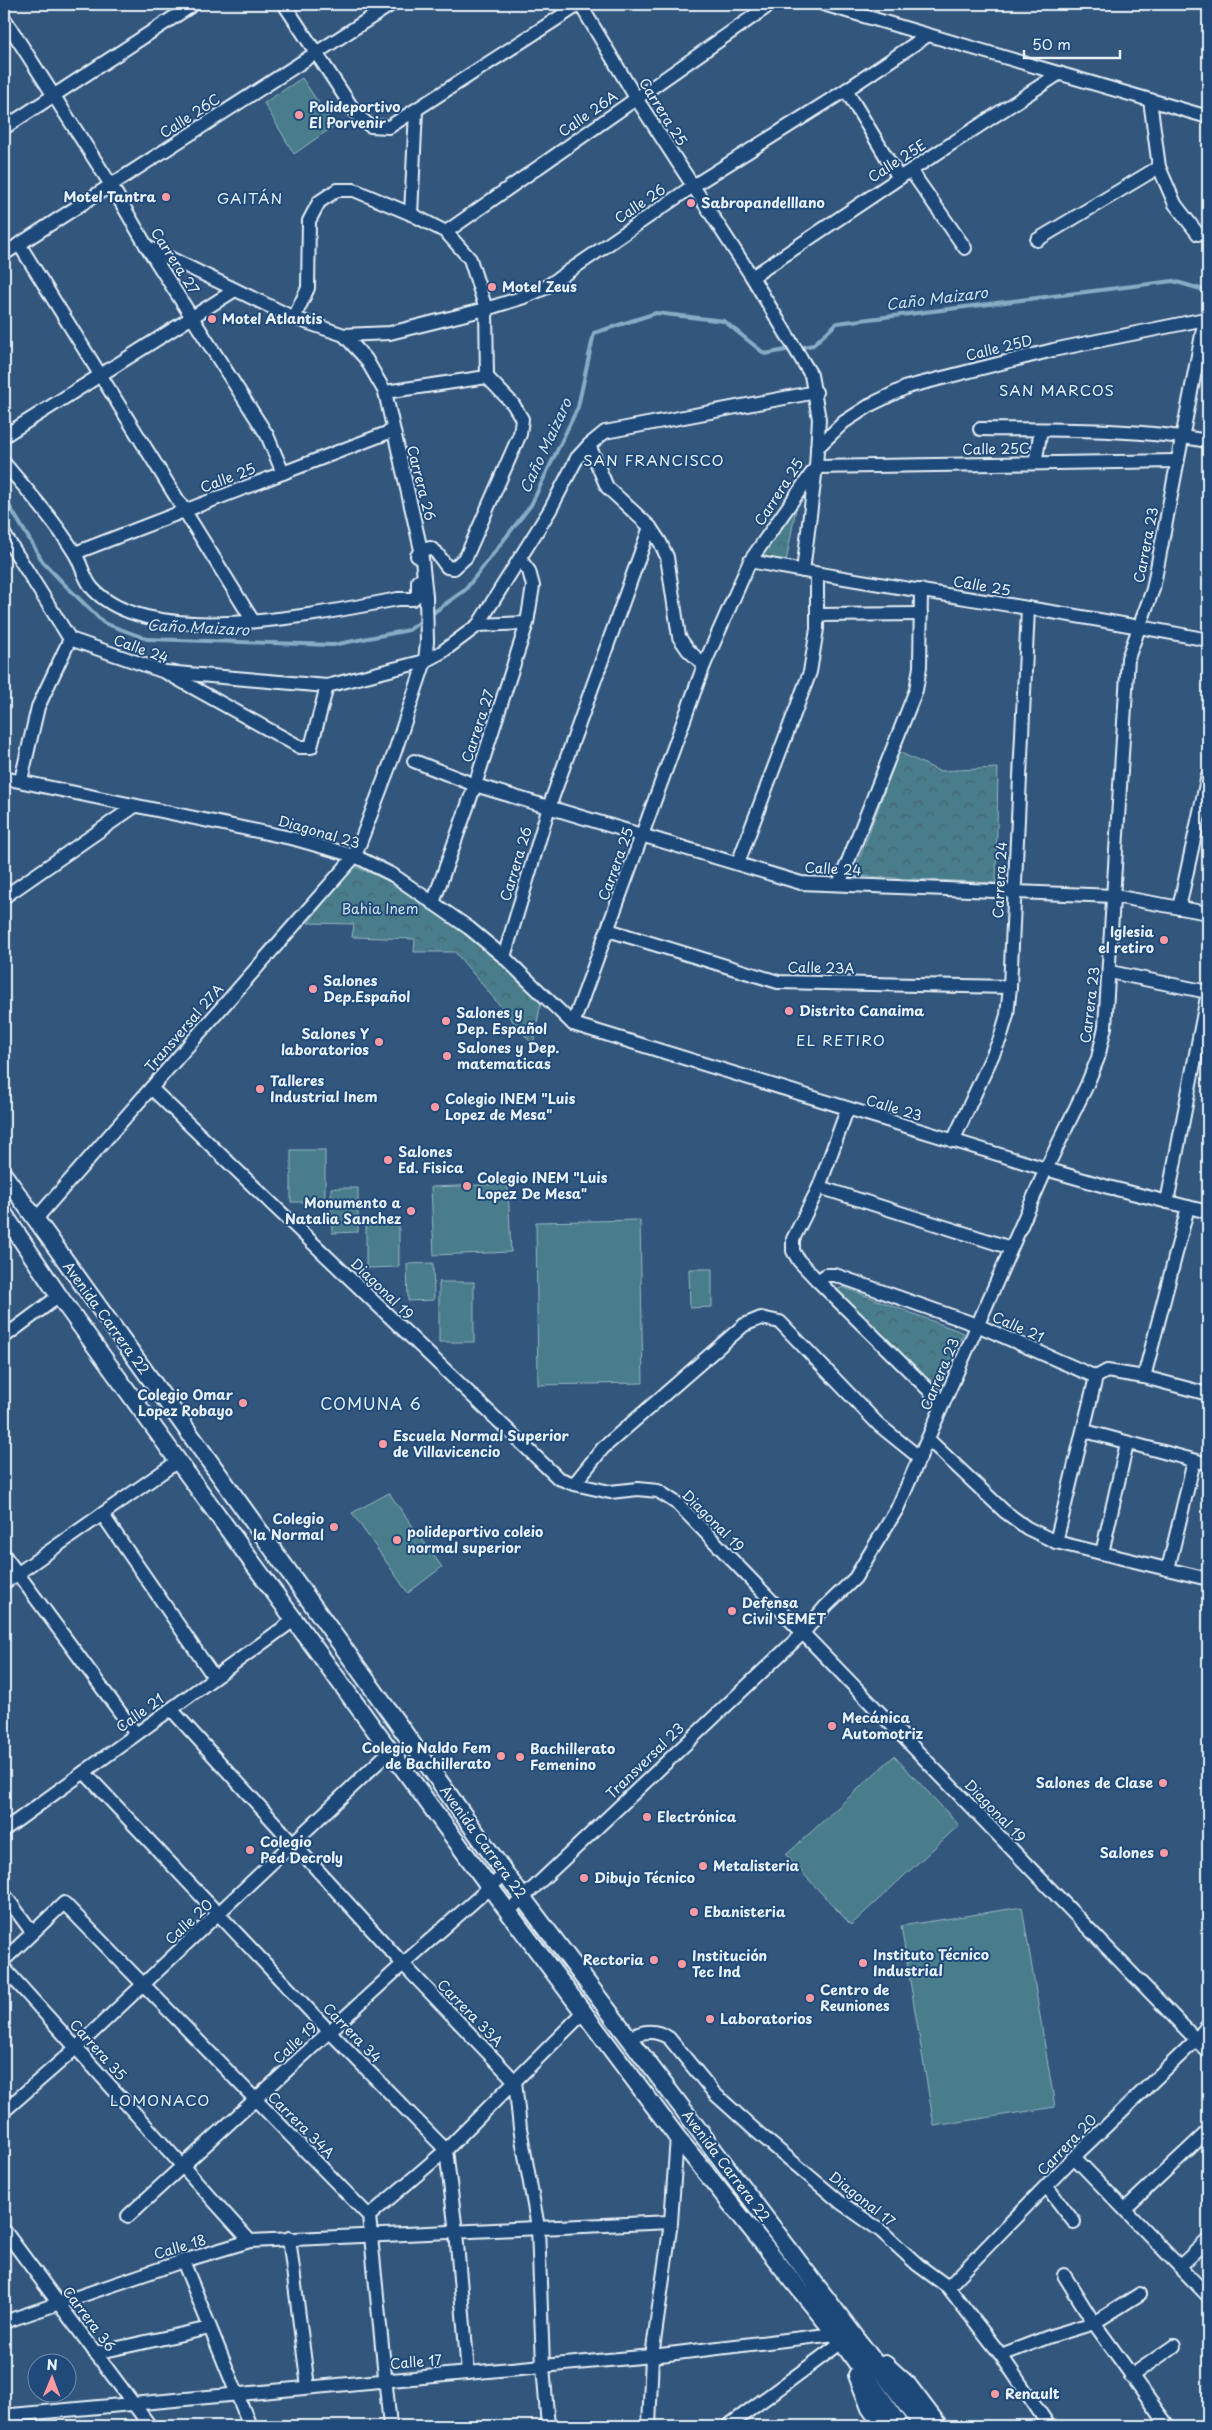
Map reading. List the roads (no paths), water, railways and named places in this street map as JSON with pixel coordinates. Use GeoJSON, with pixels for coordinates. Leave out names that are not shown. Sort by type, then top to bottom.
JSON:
{"type":"FeatureCollection","features":[{"type":"Feature","properties":{"kind":"main road","name":"Avenida Carrera 22"},"geometry":{"type":"LineString","coordinates":[[4,1175],[523,1898],[631,2038],[846,2342],[887,2419],[901,2426]]}},
{"type":"Feature","properties":{"kind":"main road","name":"Avenida Carrera 22"},"geometry":{"type":"LineString","coordinates":[[4,1214],[59,1296],[178,1461],[489,1886],[585,2010],[677,2137],[846,2342],[905,2403],[922,2426]]}},
{"type":"Feature","properties":{"kind":"main road"},"geometry":{"type":"LineString","coordinates":[[846,2342],[908,2385],[939,2426]]}},
{"type":"Feature","properties":{"kind":"street"},"geometry":{"type":"LineString","coordinates":[[4,128],[194,4]]}},
{"type":"Feature","properties":{"kind":"street"},"geometry":{"type":"LineString","coordinates":[[284,4],[358,115],[370,126],[389,127],[580,4]]}},
{"type":"Feature","properties":{"kind":"street","name":"Calle 26C"},"geometry":{"type":"LineString","coordinates":[[4,254],[392,4]]}},
{"type":"Feature","properties":{"kind":"street","name":"Carrera 25"},"geometry":{"type":"LineString","coordinates":[[573,1024],[704,665],[750,561],[816,467],[819,419],[816,392],[811,375],[801,356],[636,98],[580,4]]}},
{"type":"Feature","properties":{"kind":"street","name":"Calle 26A"},"geometry":{"type":"LineString","coordinates":[[446,232],[772,4]]}},
{"type":"Feature","properties":{"kind":"street"},"geometry":{"type":"LineString","coordinates":[[823,4],[865,9],[928,35],[1208,117]]}},
{"type":"Feature","properties":{"kind":"street","name":"Carrera 27"},"geometry":{"type":"LineString","coordinates":[[4,18],[111,184],[148,247],[267,434],[283,473]]}},
{"type":"Feature","properties":{"kind":"street","name":"Calle 26"},"geometry":{"type":"LineString","coordinates":[[344,334],[390,333],[486,309],[543,289],[693,186],[846,90],[928,35]]}},
{"type":"Feature","properties":{"kind":"street","name":"Calle 25E"},"geometry":{"type":"LineString","coordinates":[[752,277],[910,170],[1060,74]]}},
{"type":"Feature","properties":{"kind":"street"},"geometry":{"type":"LineString","coordinates":[[846,90],[899,178]]}},
{"type":"Feature","properties":{"kind":"street"},"geometry":{"type":"LineString","coordinates":[[1150,100],[1159,167],[1175,204],[1198,234]]}},
{"type":"Feature","properties":{"kind":"street"},"geometry":{"type":"LineString","coordinates":[[411,214],[416,110]]}},
{"type":"Feature","properties":{"kind":"street"},"geometry":{"type":"LineString","coordinates":[[1037,240],[1159,167]]}},
{"type":"Feature","properties":{"kind":"street"},"geometry":{"type":"LineString","coordinates":[[910,170],[965,248]]}},
{"type":"Feature","properties":{"kind":"street"},"geometry":{"type":"LineString","coordinates":[[4,463],[38,502],[75,553],[85,578],[94,589],[112,604],[172,622],[191,624],[294,618],[398,599],[413,599],[418,594],[416,564],[417,556],[421,550],[430,548],[436,552],[447,567],[454,568],[466,557],[520,434],[522,419],[513,404],[487,377],[486,309],[470,259],[446,232],[411,214],[354,190],[336,190],[319,202],[309,220],[308,288],[294,318]]}},
{"type":"Feature","properties":{"kind":"street"},"geometry":{"type":"LineString","coordinates":[[19,244],[254,621]]}},
{"type":"Feature","properties":{"kind":"street","name":"Carrera 26"},"geometry":{"type":"LineString","coordinates":[[148,247],[294,318],[344,334],[366,358],[384,392],[421,550],[426,596],[427,642],[425,661],[394,754],[355,856]]}},
{"type":"Feature","properties":{"kind":"street"},"geometry":{"type":"LineString","coordinates":[[4,436],[192,315],[235,290]]}},
{"type":"Feature","properties":{"kind":"street","name":"Carrera 23"},"geometry":{"type":"LineString","coordinates":[[802,1634],[826,1606],[855,1578],[897,1509],[929,1440],[977,1325],[1046,1169],[1098,1058],[1105,1027],[1110,972],[1128,658],[1138,626],[1154,589],[1177,461],[1207,317]]}},
{"type":"Feature","properties":{"kind":"street","name":"Calle 25D"},"geometry":{"type":"LineString","coordinates":[[817,448],[844,422],[872,404],[906,387],[1053,350],[1207,317]]}},
{"type":"Feature","properties":{"kind":"street"},"geometry":{"type":"LineString","coordinates":[[384,392],[487,377]]}},
{"type":"Feature","properties":{"kind":"street"},"geometry":{"type":"LineString","coordinates":[[165,672],[327,686],[425,661],[442,652],[478,625],[550,510],[577,458],[605,432],[618,428],[816,392]]}},
{"type":"Feature","properties":{"kind":"street","name":"Calle 25C"},"geometry":{"type":"LineString","coordinates":[[980,429],[1183,436],[1208,441]]}},
{"type":"Feature","properties":{"kind":"street"},"geometry":{"type":"LineString","coordinates":[[1035,463],[1041,430]]}},
{"type":"Feature","properties":{"kind":"street","name":"Calle 25"},"geometry":{"type":"LineString","coordinates":[[75,553],[392,431]]}},
{"type":"Feature","properties":{"kind":"street"},"geometry":{"type":"LineString","coordinates":[[589,445],[607,487],[650,527],[667,557],[679,637],[688,650],[704,665]]}},
{"type":"Feature","properties":{"kind":"street","name":"Calle 25C"},"geometry":{"type":"LineString","coordinates":[[816,467],[1177,461]]}},
{"type":"Feature","properties":{"kind":"street"},"geometry":{"type":"LineString","coordinates":[[803,571],[816,467]]}},
{"type":"Feature","properties":{"kind":"street","name":"Carrera 26"},"geometry":{"type":"LineString","coordinates":[[504,957],[549,807],[650,527]]}},
{"type":"Feature","properties":{"kind":"street"},"geometry":{"type":"LineString","coordinates":[[4,534],[70,640],[38,707],[21,780]]}},
{"type":"Feature","properties":{"kind":"street","name":"Carrera 27"},"geometry":{"type":"LineString","coordinates":[[433,902],[475,785],[527,622],[533,586],[528,571],[520,559]]}},
{"type":"Feature","properties":{"kind":"street","name":"Calle 25"},"geometry":{"type":"LineString","coordinates":[[750,561],[817,574],[1138,626],[1208,640]]}},
{"type":"Feature","properties":{"kind":"street"},"geometry":{"type":"LineString","coordinates":[[738,863],[810,672],[816,644],[817,574]]}},
{"type":"Feature","properties":{"kind":"street"},"geometry":{"type":"LineString","coordinates":[[839,884],[916,690],[920,667],[921,590]]}},
{"type":"Feature","properties":{"kind":"street","name":"Carrera 24"},"geometry":{"type":"LineString","coordinates":[[954,1141],[1000,1039],[1007,1014],[1010,986],[1028,609]]}},
{"type":"Feature","properties":{"kind":"street"},"geometry":{"type":"LineString","coordinates":[[817,615],[920,614]]}},
{"type":"Feature","properties":{"kind":"street"},"geometry":{"type":"LineString","coordinates":[[478,625],[527,622]]}},
{"type":"Feature","properties":{"kind":"street","name":"Calle 24"},"geometry":{"type":"LineString","coordinates":[[70,640],[165,672],[300,747],[310,747],[327,686]]}},
{"type":"Feature","properties":{"kind":"street","name":"Calle 24"},"geometry":{"type":"LineString","coordinates":[[414,761],[475,785],[801,883],[1114,896],[1208,913]]}},
{"type":"Feature","properties":{"kind":"street"},"geometry":{"type":"LineString","coordinates":[[1179,908],[1208,775]]}},
{"type":"Feature","properties":{"kind":"street","name":"Diagonal 23"},"geometry":{"type":"LineString","coordinates":[[4,778],[21,780],[295,839],[355,856],[393,875],[433,902],[504,957],[573,1024]]}},
{"type":"Feature","properties":{"kind":"street"},"geometry":{"type":"LineString","coordinates":[[4,897],[135,806]]}},
{"type":"Feature","properties":{"kind":"street","name":"Transversal 27A"},"geometry":{"type":"LineString","coordinates":[[35,1220],[355,856]]}},
{"type":"Feature","properties":{"kind":"street","name":"Calle 23A"},"geometry":{"type":"LineString","coordinates":[[608,930],[778,982],[1010,986]]}},
{"type":"Feature","properties":{"kind":"street"},"geometry":{"type":"LineString","coordinates":[[1110,972],[1208,992],[1167,1202]]}},
{"type":"Feature","properties":{"kind":"street","name":"Calle 23"},"geometry":{"type":"LineString","coordinates":[[573,1024],[848,1110],[1046,1169],[1208,1212]]}},
{"type":"Feature","properties":{"kind":"street","name":"Diagonal 19"},"geometry":{"type":"LineString","coordinates":[[150,1088],[558,1478],[574,1484],[610,1492],[638,1488],[658,1490],[678,1504],[1208,2052]]}},
{"type":"Feature","properties":{"kind":"street"},"geometry":{"type":"LineString","coordinates":[[848,1110],[819,1187],[794,1239],[793,1251],[799,1261],[818,1281],[943,1404]]}},
{"type":"Feature","properties":{"kind":"street"},"geometry":{"type":"LineString","coordinates":[[819,1187],[1011,1248]]}},
{"type":"Feature","properties":{"kind":"street"},"geometry":{"type":"LineString","coordinates":[[1144,1377],[1188,1207]]}},
{"type":"Feature","properties":{"kind":"street","name":"Calle 21"},"geometry":{"type":"LineString","coordinates":[[818,1281],[826,1275],[835,1275],[977,1325],[1096,1377]]}},
{"type":"Feature","properties":{"kind":"street"},"geometry":{"type":"LineString","coordinates":[[4,1337],[59,1296]]}},
{"type":"Feature","properties":{"kind":"street"},"geometry":{"type":"LineString","coordinates":[[574,1484],[603,1448],[744,1325],[761,1318],[780,1322],[879,1425],[920,1458]]}},
{"type":"Feature","properties":{"kind":"street"},"geometry":{"type":"LineString","coordinates":[[1056,1542],[1085,1431],[1096,1377],[1107,1371],[1144,1377],[1208,1394]]}},
{"type":"Feature","properties":{"kind":"street"},"geometry":{"type":"LineString","coordinates":[[1085,1431],[1208,1464]]}},
{"type":"Feature","properties":{"kind":"street"},"geometry":{"type":"LineString","coordinates":[[929,1440],[1009,1516],[1027,1528],[1056,1542],[1208,1579]]}},
{"type":"Feature","properties":{"kind":"street"},"geometry":{"type":"LineString","coordinates":[[1102,1554],[1127,1443]]}},
{"type":"Feature","properties":{"kind":"street"},"geometry":{"type":"LineString","coordinates":[[4,1582],[178,1461]]}},
{"type":"Feature","properties":{"kind":"street"},"geometry":{"type":"LineString","coordinates":[[1168,1569],[1194,1461]]}},
{"type":"Feature","properties":{"kind":"street"},"geometry":{"type":"LineString","coordinates":[[102,1514],[214,1677]]}},
{"type":"Feature","properties":{"kind":"street"},"geometry":{"type":"LineString","coordinates":[[4,1555],[136,1734]]}},
{"type":"Feature","properties":{"kind":"street","name":"Calle 21"},"geometry":{"type":"LineString","coordinates":[[4,1830],[294,1620]]}},
{"type":"Feature","properties":{"kind":"street","name":"Transversal 23"},"geometry":{"type":"LineString","coordinates":[[509,1911],[677,1750],[802,1634]]}},
{"type":"Feature","properties":{"kind":"street","name":"Carrera 33A"},"geometry":{"type":"LineString","coordinates":[[171,1709],[403,1964],[515,2081]]}},
{"type":"Feature","properties":{"kind":"street","name":"Calle 20"},"geometry":{"type":"LineString","coordinates":[[4,2111],[76,2048],[220,1914],[291,1842],[390,1751]]}},
{"type":"Feature","properties":{"kind":"street","name":"Carrera 34"},"geometry":{"type":"LineString","coordinates":[[84,1772],[329,2031],[446,2150]]}},
{"type":"Feature","properties":{"kind":"street","name":"Calle 19"},"geometry":{"type":"LineString","coordinates":[[128,2216],[489,1886],[506,1874]]}},
{"type":"Feature","properties":{"kind":"street"},"geometry":{"type":"LineString","coordinates":[[4,1894],[32,1932],[4,1960]]}},
{"type":"Feature","properties":{"kind":"street","name":"Carrera 34A"},"geometry":{"type":"LineString","coordinates":[[32,1932],[64,1904],[369,2216]]}},
{"type":"Feature","properties":{"kind":"street","name":"Carrera 35"},"geometry":{"type":"LineString","coordinates":[[4,1968],[250,2241]]}},
{"type":"Feature","properties":{"kind":"street"},"geometry":{"type":"LineString","coordinates":[[390,2426],[387,2380],[369,2216],[446,2150],[585,2010]]}},
{"type":"Feature","properties":{"kind":"street","name":"Carrera 20"},"geometry":{"type":"LineString","coordinates":[[948,2287],[1074,2157],[1196,2040],[1208,2025]]}},
{"type":"Feature","properties":{"kind":"street","name":"Diagonal 17"},"geometry":{"type":"LineString","coordinates":[[631,2038],[650,2032],[660,2033],[668,2038],[715,2094],[756,2131],[840,2202],[880,2231],[918,2265],[948,2287],[1001,2355],[1049,2426]]}},
{"type":"Feature","properties":{"kind":"street"},"geometry":{"type":"LineString","coordinates":[[515,2081],[520,2128],[538,2227],[543,2366],[548,2426]]}},
{"type":"Feature","properties":{"kind":"street"},"geometry":{"type":"LineString","coordinates":[[1125,2209],[1208,2131]]}},
{"type":"Feature","properties":{"kind":"street"},"geometry":{"type":"LineString","coordinates":[[649,2426],[652,2356],[671,2222],[677,2137]]}},
{"type":"Feature","properties":{"kind":"street"},"geometry":{"type":"LineString","coordinates":[[446,2150],[456,2232],[468,2373]]}},
{"type":"Feature","properties":{"kind":"street"},"geometry":{"type":"LineString","coordinates":[[1074,2157],[1208,2296]]}},
{"type":"Feature","properties":{"kind":"street"},"geometry":{"type":"LineString","coordinates":[[1047,2187],[1074,2222]]}},
{"type":"Feature","properties":{"kind":"street","name":"Calle 18"},"geometry":{"type":"LineString","coordinates":[[4,2322],[58,2302],[250,2241],[671,2222]]}},
{"type":"Feature","properties":{"kind":"street","name":"Carrera 36"},"geometry":{"type":"LineString","coordinates":[[4,2230],[150,2426]]}},
{"type":"Feature","properties":{"kind":"street"},"geometry":{"type":"LineString","coordinates":[[289,2238],[308,2388]]}},
{"type":"Feature","properties":{"kind":"street"},"geometry":{"type":"LineString","coordinates":[[1180,2266],[1208,2240]]}},
{"type":"Feature","properties":{"kind":"street"},"geometry":{"type":"LineString","coordinates":[[183,2261],[250,2426]]}},
{"type":"Feature","properties":{"kind":"street"},"geometry":{"type":"LineString","coordinates":[[1064,2274],[1094,2323],[1168,2426]]}},
{"type":"Feature","properties":{"kind":"street"},"geometry":{"type":"LineString","coordinates":[[1001,2355],[1051,2336],[1094,2323],[1140,2294]]}},
{"type":"Feature","properties":{"kind":"street"},"geometry":{"type":"LineString","coordinates":[[95,2353],[210,2328]]}},
{"type":"Feature","properties":{"kind":"street"},"geometry":{"type":"LineString","coordinates":[[728,2426],[846,2342]]}},
{"type":"Feature","properties":{"kind":"street","name":"Calle 17"},"geometry":{"type":"LineString","coordinates":[[6,2426],[7,2420],[12,2415],[132,2402],[308,2388],[652,2356],[846,2342]]}},
{"type":"Feature","properties":{"kind":"street"},"geometry":{"type":"LineString","coordinates":[[1131,2376],[1174,2346]]}},
{"type":"Feature","properties":{"kind":"waterway","name":"Caño Maizaro"},"geometry":{"type":"LineString","coordinates":[[798,348],[813,345],[837,323],[1173,281],[1208,291]]}},
{"type":"Feature","properties":{"kind":"waterway","name":"Caño Maizaro"},"geometry":{"type":"LineString","coordinates":[[430,615],[465,590],[531,505],[578,407],[594,333],[656,313],[724,321],[765,354],[791,349]]}},
{"type":"Feature","properties":{"kind":"waterway","name":"Caño Maizaro"},"geometry":{"type":"LineString","coordinates":[[4,497],[43,562],[63,583],[104,623],[147,639],[333,645],[409,630],[424,619]]}},
{"type":"Feature","properties":{"kind":"place","name":"Polideportivo El Porvenir"},"geometry":{"type":"Point","coordinates":[299,115]}},
{"type":"Feature","properties":{"kind":"place","name":"Motel Tantra"},"geometry":{"type":"Point","coordinates":[166,197]}},
{"type":"Feature","properties":{"kind":"place","name":"Sabropandelllano"},"geometry":{"type":"Point","coordinates":[691,203]}},
{"type":"Feature","properties":{"kind":"place","name":"Motel Zeus"},"geometry":{"type":"Point","coordinates":[492,287]}},
{"type":"Feature","properties":{"kind":"place","name":"Motel Atlantis"},"geometry":{"type":"Point","coordinates":[212,319]}},
{"type":"Feature","properties":{"kind":"place","name":"Iglesia el retiro"},"geometry":{"type":"Point","coordinates":[1164,940]}},
{"type":"Feature","properties":{"kind":"place","name":"Salones Dep.Español"},"geometry":{"type":"Point","coordinates":[313,989]}},
{"type":"Feature","properties":{"kind":"place","name":"Distrito Canaima"},"geometry":{"type":"Point","coordinates":[789,1011]}},
{"type":"Feature","properties":{"kind":"place","name":"Salones y Dep. Español"},"geometry":{"type":"Point","coordinates":[446,1021]}},
{"type":"Feature","properties":{"kind":"place","name":"Salones Y laboratorios"},"geometry":{"type":"Point","coordinates":[379,1042]}},
{"type":"Feature","properties":{"kind":"place","name":"Salones y Dep. matematicas"},"geometry":{"type":"Point","coordinates":[447,1056]}},
{"type":"Feature","properties":{"kind":"place","name":"Talleres Industrial Inem"},"geometry":{"type":"Point","coordinates":[260,1089]}},
{"type":"Feature","properties":{"kind":"place","name":"Colegio INEM \"Luis Lopez de Mesa\""},"geometry":{"type":"Point","coordinates":[435,1107]}},
{"type":"Feature","properties":{"kind":"place","name":"Salones Ed. Fisica"},"geometry":{"type":"Point","coordinates":[388,1160]}},
{"type":"Feature","properties":{"kind":"place","name":"Colegio INEM \"Luis Lopez De Mesa\""},"geometry":{"type":"Point","coordinates":[467,1186]}},
{"type":"Feature","properties":{"kind":"place","name":"Monumento a Natalia Sanchez"},"geometry":{"type":"Point","coordinates":[411,1211]}},
{"type":"Feature","properties":{"kind":"place","name":"Colegio Omar Lopez Robayo"},"geometry":{"type":"Point","coordinates":[243,1403]}},
{"type":"Feature","properties":{"kind":"place","name":"Escuela Normal Superior de Villavicencio"},"geometry":{"type":"Point","coordinates":[383,1444]}},
{"type":"Feature","properties":{"kind":"place","name":"Colegio la Normal"},"geometry":{"type":"Point","coordinates":[334,1527]}},
{"type":"Feature","properties":{"kind":"place","name":"polideportivo coleio normal superior"},"geometry":{"type":"Point","coordinates":[397,1540]}},
{"type":"Feature","properties":{"kind":"place","name":"Defensa Civil SEMET"},"geometry":{"type":"Point","coordinates":[732,1611]}},
{"type":"Feature","properties":{"kind":"place","name":"Mecánica Automotriz"},"geometry":{"type":"Point","coordinates":[832,1726]}},
{"type":"Feature","properties":{"kind":"place","name":"Colegio Naldo Fem de Bachillerato"},"geometry":{"type":"Point","coordinates":[501,1756]}},
{"type":"Feature","properties":{"kind":"place","name":"Bachillerato Femenino"},"geometry":{"type":"Point","coordinates":[520,1757]}},
{"type":"Feature","properties":{"kind":"place","name":"Salones de Clase"},"geometry":{"type":"Point","coordinates":[1163,1783]}},
{"type":"Feature","properties":{"kind":"place","name":"Electrónica"},"geometry":{"type":"Point","coordinates":[647,1817]}},
{"type":"Feature","properties":{"kind":"place","name":"Colegio Ped Decroly"},"geometry":{"type":"Point","coordinates":[250,1850]}},
{"type":"Feature","properties":{"kind":"place","name":"Salones"},"geometry":{"type":"Point","coordinates":[1164,1853]}},
{"type":"Feature","properties":{"kind":"place","name":"Metalisteria"},"geometry":{"type":"Point","coordinates":[703,1866]}},
{"type":"Feature","properties":{"kind":"place","name":"Dibujo Técnico"},"geometry":{"type":"Point","coordinates":[584,1878]}},
{"type":"Feature","properties":{"kind":"place","name":"Ebanisteria"},"geometry":{"type":"Point","coordinates":[694,1912]}},
{"type":"Feature","properties":{"kind":"place","name":"Rectoria"},"geometry":{"type":"Point","coordinates":[654,1960]}},
{"type":"Feature","properties":{"kind":"place","name":"Instituto Técnico Industrial"},"geometry":{"type":"Point","coordinates":[863,1963]}},
{"type":"Feature","properties":{"kind":"place","name":"Institución Tec Ind"},"geometry":{"type":"Point","coordinates":[682,1964]}},
{"type":"Feature","properties":{"kind":"place","name":"Centro de Reuniones"},"geometry":{"type":"Point","coordinates":[810,1998]}},
{"type":"Feature","properties":{"kind":"place","name":"Laboratorios"},"geometry":{"type":"Point","coordinates":[710,2019]}},
{"type":"Feature","properties":{"kind":"place","name":"Renault"},"geometry":{"type":"Point","coordinates":[995,2394]}},
{"type":"Feature","properties":{"kind":"district","name":"GAITÁN"},"geometry":{"type":"Point","coordinates":[250,199]}},
{"type":"Feature","properties":{"kind":"district","name":"SAN MARCOS"},"geometry":{"type":"Point","coordinates":[1057,391]}},
{"type":"Feature","properties":{"kind":"district","name":"SAN FRANCISCO"},"geometry":{"type":"Point","coordinates":[654,461]}},
{"type":"Feature","properties":{"kind":"district","name":"EL RETIRO"},"geometry":{"type":"Point","coordinates":[841,1041]}},
{"type":"Feature","properties":{"kind":"district","name":"COMUNA 6"},"geometry":{"type":"Point","coordinates":[371,1404]}},
{"type":"Feature","properties":{"kind":"district","name":"LOMONACO"},"geometry":{"type":"Point","coordinates":[160,2101]}},
{"type":"Feature","properties":{"kind":"park label","name":"Bahia Inem"},"geometry":{"type":"Point","coordinates":[380,909]}}]}
